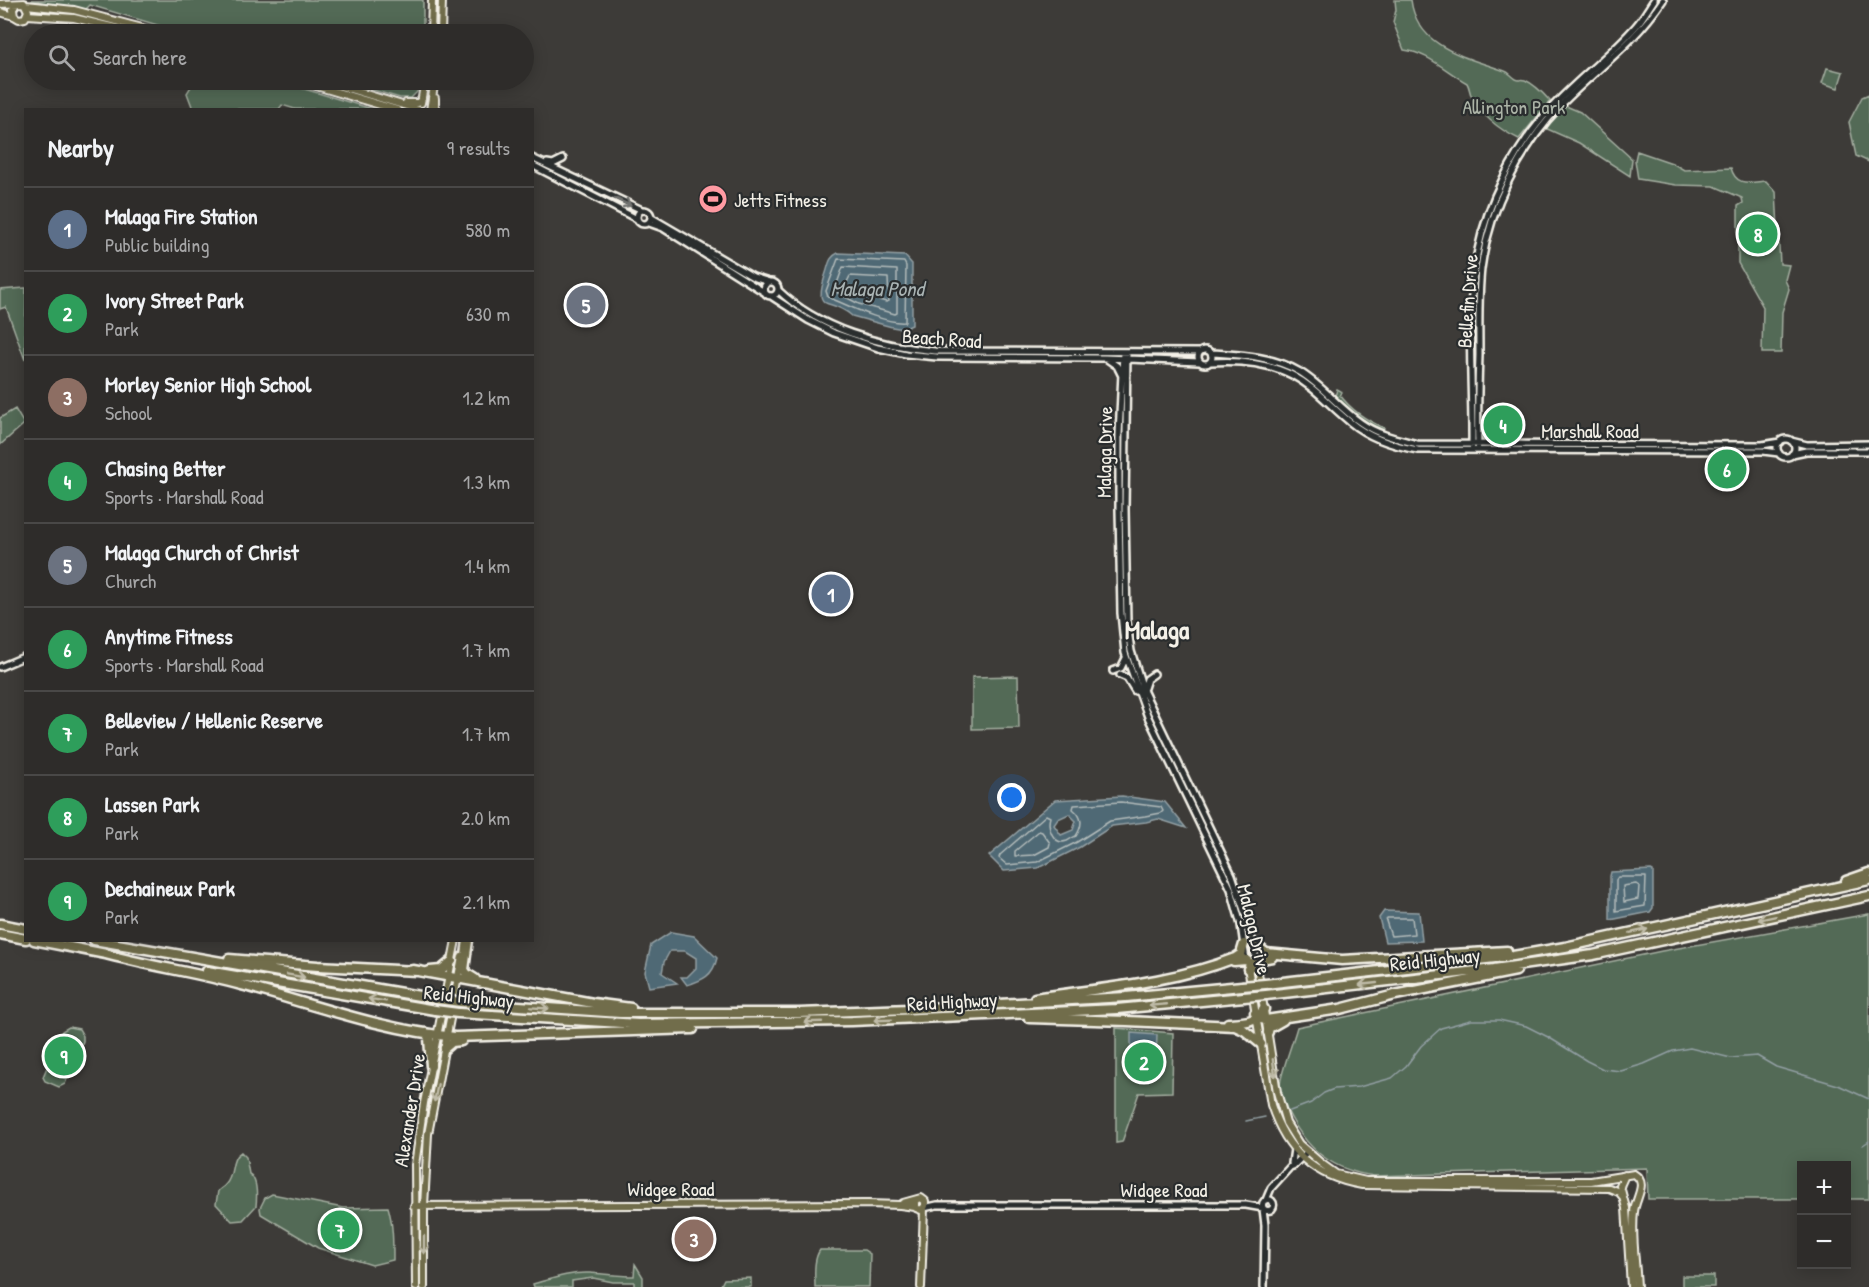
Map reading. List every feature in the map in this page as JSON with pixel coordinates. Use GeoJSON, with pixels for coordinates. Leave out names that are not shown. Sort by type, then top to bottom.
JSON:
{"type":"FeatureCollection","features":[{"type":"Feature","properties":{"kind":"highway"},"geometry":{"type":"LineString","coordinates":[[1718,913],[1822,888],[1869,873]]}},
{"type":"Feature","properties":{"kind":"highway","name":"Reid Highway"},"geometry":{"type":"LineString","coordinates":[[105,942],[460,1002],[620,1013],[799,1013],[1126,997],[1466,962],[1513,956],[1586,942],[1869,880]]}},
{"type":"Feature","properties":{"kind":"highway","name":"Reid Highway"},"geometry":{"type":"LineString","coordinates":[[44,942],[458,1013],[629,1024],[774,1023],[984,1016],[1117,1008],[1266,995],[1494,969],[1593,955],[1869,896]]}},
{"type":"Feature","properties":{"kind":"highway"},"geometry":{"type":"LineString","coordinates":[[0,924],[24,929]]}},
{"type":"Feature","properties":{"kind":"highway"},"geometry":{"type":"LineString","coordinates":[[0,934],[24,939]]}},
{"type":"Feature","properties":{"kind":"highway"},"geometry":{"type":"LineString","coordinates":[[467,942],[464,970],[470,976],[488,983]]}},
{"type":"Feature","properties":{"kind":"highway"},"geometry":{"type":"LineString","coordinates":[[945,1007],[1120,987],[1165,978],[1239,956],[1249,944],[1266,953],[1342,960],[1504,952],[1586,942]]}},
{"type":"Feature","properties":{"kind":"highway"},"geometry":{"type":"LineString","coordinates":[[102,953],[145,965],[234,983],[397,1028],[437,1035],[674,1030],[774,1023]]}},
{"type":"Feature","properties":{"kind":"highway"},"geometry":{"type":"LineString","coordinates":[[172,954],[318,966],[437,971],[452,961]]}},
{"type":"Feature","properties":{"kind":"highway"},"geometry":{"type":"LineString","coordinates":[[1210,1024],[1247,1022],[1259,1017],[1286,1018],[1340,1009],[1406,993],[1593,955]]}},
{"type":"Feature","properties":{"kind":"highway"},"geometry":{"type":"LineString","coordinates":[[1216,964],[1252,964],[1288,956]]}},
{"type":"Feature","properties":{"kind":"highway"},"geometry":{"type":"LineString","coordinates":[[413,970],[621,1007],[732,1011],[785,1009],[799,1013]]}},
{"type":"Feature","properties":{"kind":"highway"},"geometry":{"type":"LineString","coordinates":[[1259,1017],[1264,1009]]}},
{"type":"Feature","properties":{"kind":"highway"},"geometry":{"type":"LineString","coordinates":[[984,1016],[1235,1026],[1244,1030],[1261,1044]]}},
{"type":"Feature","properties":{"kind":"highway"},"geometry":{"type":"LineString","coordinates":[[1268,1032],[1269,1028],[1286,1018]]}},
{"type":"Feature","properties":{"kind":"highway"},"geometry":{"type":"LineString","coordinates":[[426,1033],[429,1038],[431,1066]]}},
{"type":"Feature","properties":{"kind":"highway"},"geometry":{"type":"LineString","coordinates":[[446,1048],[452,1042],[506,1035]]}},
{"type":"Feature","properties":{"kind":"main road"},"geometry":{"type":"LineString","coordinates":[[431,24],[432,0]]}},
{"type":"Feature","properties":{"kind":"main road","name":"Bellefin Drive"},"geometry":{"type":"LineString","coordinates":[[1475,448],[1472,435],[1473,283],[1482,233],[1496,196],[1520,147],[1534,128],[1558,100],[1637,25],[1654,0]]}},
{"type":"Feature","properties":{"kind":"main road","name":"Bellefin Drive"},"geometry":{"type":"LineString","coordinates":[[1475,448],[1478,429],[1480,280],[1489,235],[1500,200],[1535,135],[1562,104],[1639,33],[1663,0]]}},
{"type":"Feature","properties":{"kind":"main road"},"geometry":{"type":"LineString","coordinates":[[442,24],[443,2]]}},
{"type":"Feature","properties":{"kind":"main road"},"geometry":{"type":"LineString","coordinates":[[0,4],[21,3],[51,6],[128,24]]}},
{"type":"Feature","properties":{"kind":"main road"},"geometry":{"type":"LineString","coordinates":[[14,16],[13,9],[16,4]]}},
{"type":"Feature","properties":{"kind":"main road"},"geometry":{"type":"LineString","coordinates":[[26,4],[27,15]]}},
{"type":"Feature","properties":{"kind":"main road"},"geometry":{"type":"LineString","coordinates":[[0,12],[21,19],[27,15],[74,18],[99,24]]}},
{"type":"Feature","properties":{"kind":"main road"},"geometry":{"type":"LineString","coordinates":[[330,90],[391,108]]}},
{"type":"Feature","properties":{"kind":"main road"},"geometry":{"type":"LineString","coordinates":[[354,90],[414,108]]}},
{"type":"Feature","properties":{"kind":"main road"},"geometry":{"type":"LineString","coordinates":[[420,108],[423,90]]}},
{"type":"Feature","properties":{"kind":"main road"},"geometry":{"type":"LineString","coordinates":[[430,108],[434,90]]}},
{"type":"Feature","properties":{"kind":"main road"},"geometry":{"type":"LineString","coordinates":[[435,108],[436,90]]}},
{"type":"Feature","properties":{"kind":"main road"},"geometry":{"type":"LineString","coordinates":[[382,98],[411,104],[422,99]]}},
{"type":"Feature","properties":{"kind":"main road"},"geometry":{"type":"LineString","coordinates":[[534,161],[551,164],[563,159]]}},
{"type":"Feature","properties":{"kind":"main road"},"geometry":{"type":"LineString","coordinates":[[534,161],[649,212],[650,220]]}},
{"type":"Feature","properties":{"kind":"main road"},"geometry":{"type":"LineString","coordinates":[[534,162],[637,219],[642,224],[650,220]]}},
{"type":"Feature","properties":{"kind":"main road"},"geometry":{"type":"LineString","coordinates":[[637,219],[642,210]]}},
{"type":"Feature","properties":{"kind":"main road"},"geometry":{"type":"LineString","coordinates":[[650,220],[753,277],[775,283],[778,291],[771,296],[650,220]]}},
{"type":"Feature","properties":{"kind":"main road"},"geometry":{"type":"LineString","coordinates":[[764,292],[764,285],[769,282]]}},
{"type":"Feature","properties":{"kind":"main road","name":"Beach Road"},"geometry":{"type":"LineString","coordinates":[[778,291],[808,314],[834,326],[872,340],[910,349],[1125,355]]}},
{"type":"Feature","properties":{"kind":"main road","name":"Beach Road"},"geometry":{"type":"LineString","coordinates":[[771,296],[803,317],[834,333],[878,348],[906,354],[946,357],[1105,358],[1125,355]]}},
{"type":"Feature","properties":{"kind":"main road"},"geometry":{"type":"LineString","coordinates":[[1205,350],[1211,353],[1210,362],[1205,364],[1143,359],[1125,355],[1205,350]]}},
{"type":"Feature","properties":{"kind":"main road"},"geometry":{"type":"LineString","coordinates":[[1199,352],[1197,357],[1199,362]]}},
{"type":"Feature","properties":{"kind":"main road","name":"Marshall Road"},"geometry":{"type":"LineString","coordinates":[[1211,353],[1253,356],[1300,372],[1358,429],[1396,446],[1418,450],[1475,448],[1779,453]]}},
{"type":"Feature","properties":{"kind":"main road","name":"Malaga Drive"},"geometry":{"type":"LineString","coordinates":[[1125,355],[1127,367],[1125,463],[1127,622],[1136,671],[1232,875],[1249,944],[1271,1105],[1279,1126],[1314,1168],[1334,1178],[1362,1185],[1592,1187],[1614,1189],[1623,1197]]}},
{"type":"Feature","properties":{"kind":"main road","name":"Malaga Drive"},"geometry":{"type":"LineString","coordinates":[[1125,355],[1119,435],[1119,509],[1121,613],[1126,657],[1142,702],[1226,877],[1249,944],[1264,1009]]}},
{"type":"Feature","properties":{"kind":"main road"},"geometry":{"type":"LineString","coordinates":[[1105,358],[1117,366],[1123,378]]}},
{"type":"Feature","properties":{"kind":"main road"},"geometry":{"type":"LineString","coordinates":[[1127,367],[1143,359]]}},
{"type":"Feature","properties":{"kind":"main road","name":"Marshall Road"},"geometry":{"type":"LineString","coordinates":[[1210,362],[1235,361],[1267,365],[1297,378],[1374,430],[1397,439],[1427,444],[1475,448],[1488,445],[1762,445],[1780,442]]}},
{"type":"Feature","properties":{"kind":"main road"},"geometry":{"type":"LineString","coordinates":[[1478,429],[1483,441],[1488,445]]}},
{"type":"Feature","properties":{"kind":"main road"},"geometry":{"type":"LineString","coordinates":[[1427,444],[1461,442],[1472,435]]}},
{"type":"Feature","properties":{"kind":"main road"},"geometry":{"type":"LineString","coordinates":[[1869,444],[1807,445],[1786,439],[1777,447],[1779,453],[1786,457],[1806,451],[1869,451]]}},
{"type":"Feature","properties":{"kind":"main road"},"geometry":{"type":"LineString","coordinates":[[1791,441],[1794,447],[1792,454]]}},
{"type":"Feature","properties":{"kind":"main road"},"geometry":{"type":"LineString","coordinates":[[0,667],[24,657]]}},
{"type":"Feature","properties":{"kind":"main road"},"geometry":{"type":"LineString","coordinates":[[1113,671],[1121,668],[1126,657]]}},
{"type":"Feature","properties":{"kind":"main road"},"geometry":{"type":"LineString","coordinates":[[1144,692],[1145,681],[1154,674]]}},
{"type":"Feature","properties":{"kind":"main road"},"geometry":{"type":"LineString","coordinates":[[1120,675],[1129,681],[1142,702]]}},
{"type":"Feature","properties":{"kind":"main road","name":"Alexander Drive"},"geometry":{"type":"LineString","coordinates":[[424,1287],[424,1204],[430,1121],[448,1036],[453,978],[452,961],[456,942]]}},
{"type":"Feature","properties":{"kind":"main road","name":"Alexander Drive"},"geometry":{"type":"LineString","coordinates":[[416,1287],[414,1204],[418,1143],[437,1035],[453,978],[466,942]]}},
{"type":"Feature","properties":{"kind":"main road","name":"Malaga Drive"},"geometry":{"type":"LineString","coordinates":[[1259,1017],[1268,1032],[1282,1115],[1301,1153],[1336,1174],[1366,1181],[1591,1181],[1625,1174]]}},
{"type":"Feature","properties":{"kind":"main road"},"geometry":{"type":"LineString","coordinates":[[418,1143],[424,1118],[427,1116],[430,1121]]}},
{"type":"Feature","properties":{"kind":"main road"},"geometry":{"type":"LineString","coordinates":[[1292,1165],[1301,1153]]}},
{"type":"Feature","properties":{"kind":"main road"},"geometry":{"type":"LineString","coordinates":[[1264,1287],[1263,1208],[1265,1200],[1274,1185],[1301,1153]]}},
{"type":"Feature","properties":{"kind":"main road"},"geometry":{"type":"LineString","coordinates":[[1292,1165],[1314,1168]]}},
{"type":"Feature","properties":{"kind":"main road"},"geometry":{"type":"LineString","coordinates":[[1631,1287],[1626,1216],[1620,1184],[1625,1174],[1634,1174],[1642,1183],[1633,1218],[1637,1287]]}},
{"type":"Feature","properties":{"kind":"main road"},"geometry":{"type":"LineString","coordinates":[[1265,1225],[1270,1210],[1274,1206],[1274,1185]]}},
{"type":"Feature","properties":{"kind":"main road"},"geometry":{"type":"LineString","coordinates":[[1265,1200],[1273,1202]]}},
{"type":"Feature","properties":{"kind":"main road","name":"Widgee Road"},"geometry":{"type":"LineString","coordinates":[[1246,1205],[1265,1200]]}},
{"type":"Feature","properties":{"kind":"main road","name":"Widgee Road"},"geometry":{"type":"LineString","coordinates":[[414,1204],[1246,1205],[1270,1210]]}},
{"type":"Feature","properties":{"kind":"main road"},"geometry":{"type":"LineString","coordinates":[[920,1206],[921,1287]]}},
{"type":"Feature","properties":{"kind":"green space"},"geometry":{"type":"Polygon","coordinates":[[[31,0],[423,0],[423,24],[154,24],[90,5],[84,11],[31,0]]]}},
{"type":"Feature","properties":{"kind":"green space","name":"Allington Park"},"geometry":{"type":"Polygon","coordinates":[[[1395,0],[1411,0],[1415,16],[1433,40],[1460,55],[1506,72],[1518,80],[1525,80],[1550,101],[1519,139],[1498,127],[1486,116],[1476,104],[1467,83],[1429,59],[1404,50],[1393,22],[1396,10],[1395,0]]]}},
{"type":"Feature","properties":{"kind":"green space"},"geometry":{"type":"Polygon","coordinates":[[[1827,68],[1843,72],[1838,88],[1822,83],[1827,68]]]}},
{"type":"Feature","properties":{"kind":"green space"},"geometry":{"type":"Polygon","coordinates":[[[189,90],[308,90],[369,108],[292,108],[282,105],[280,108],[193,108],[187,93],[189,90]]]}},
{"type":"Feature","properties":{"kind":"green space"},"geometry":{"type":"Polygon","coordinates":[[[373,90],[417,90],[411,98],[400,98],[373,90]]]}},
{"type":"Feature","properties":{"kind":"green space"},"geometry":{"type":"Polygon","coordinates":[[[1869,94],[1869,162],[1856,156],[1849,122],[1862,97],[1869,94]]]}},
{"type":"Feature","properties":{"kind":"green space"},"geometry":{"type":"Polygon","coordinates":[[[1566,106],[1580,112],[1632,159],[1630,176],[1579,143],[1545,128],[1566,106]]]}},
{"type":"Feature","properties":{"kind":"green space"},"geometry":{"type":"Polygon","coordinates":[[[1637,151],[1672,163],[1684,170],[1731,168],[1740,181],[1766,181],[1776,192],[1780,264],[1789,265],[1785,280],[1789,289],[1782,312],[1781,353],[1762,353],[1763,307],[1738,263],[1738,206],[1743,203],[1742,198],[1714,186],[1676,185],[1638,179],[1635,160],[1637,151]]]}},
{"type":"Feature","properties":{"kind":"green space"},"geometry":{"type":"Polygon","coordinates":[[[24,288],[24,357],[6,307],[0,309],[0,290],[24,288]]]}},
{"type":"Feature","properties":{"kind":"green space"},"geometry":{"type":"Polygon","coordinates":[[[1337,389],[1341,391],[1340,395],[1344,400],[1355,410],[1384,428],[1382,432],[1340,402],[1335,397],[1337,389]]]}},
{"type":"Feature","properties":{"kind":"green space"},"geometry":{"type":"Polygon","coordinates":[[[15,409],[24,424],[0,445],[0,418],[15,409]]]}},
{"type":"Feature","properties":{"kind":"green space"},"geometry":{"type":"Polygon","coordinates":[[[1018,676],[1019,728],[972,729],[972,677],[1018,676]]]}},
{"type":"Feature","properties":{"kind":"green space"},"geometry":{"type":"Polygon","coordinates":[[[1869,914],[1869,1199],[1851,1199],[1851,1161],[1797,1161],[1797,1199],[1648,1199],[1647,1168],[1374,1176],[1346,1169],[1322,1156],[1304,1137],[1288,1112],[1280,1085],[1297,1027],[1662,951],[1869,914]]]}},
{"type":"Feature","properties":{"kind":"green space"},"geometry":{"type":"Polygon","coordinates":[[[69,1027],[79,1029],[83,1041],[65,1084],[59,1087],[45,1081],[43,1077],[62,1031],[69,1027]]]}},
{"type":"Feature","properties":{"kind":"green space"},"geometry":{"type":"Polygon","coordinates":[[[1116,1028],[1173,1033],[1172,1092],[1139,1093],[1122,1142],[1116,1143],[1116,1028]]]}},
{"type":"Feature","properties":{"kind":"green space"},"geometry":{"type":"Polygon","coordinates":[[[241,1152],[246,1157],[249,1174],[254,1180],[257,1193],[256,1206],[243,1220],[232,1221],[216,1204],[218,1191],[229,1180],[233,1163],[241,1152]]]}},
{"type":"Feature","properties":{"kind":"green space"},"geometry":{"type":"Polygon","coordinates":[[[272,1194],[343,1208],[388,1207],[392,1226],[393,1260],[372,1265],[318,1248],[261,1214],[260,1208],[265,1198],[272,1194]]]}},
{"type":"Feature","properties":{"kind":"green space"},"geometry":{"type":"Polygon","coordinates":[[[820,1250],[864,1250],[870,1254],[869,1287],[815,1287],[815,1263],[820,1250]]]}},
{"type":"Feature","properties":{"kind":"green space"},"geometry":{"type":"Polygon","coordinates":[[[635,1264],[643,1277],[643,1287],[634,1287],[634,1282],[613,1282],[593,1278],[572,1281],[572,1287],[534,1287],[533,1284],[583,1273],[634,1276],[635,1264]]]}},
{"type":"Feature","properties":{"kind":"green space"},"geometry":{"type":"Polygon","coordinates":[[[1682,1276],[1714,1276],[1714,1287],[1682,1287],[1682,1276]]]}},
{"type":"Feature","properties":{"kind":"green space"},"geometry":{"type":"Polygon","coordinates":[[[751,1278],[751,1287],[720,1287],[724,1279],[751,1278]]]}},
{"type":"Feature","properties":{"kind":"water","name":"Malaga Pond"},"geometry":{"type":"Polygon","coordinates":[[[838,253],[905,256],[912,264],[912,325],[903,329],[852,316],[822,300],[822,286],[829,264],[838,253]]]}},
{"type":"Feature","properties":{"kind":"water"},"geometry":{"type":"Polygon","coordinates":[[[1122,796],[1165,802],[1186,828],[1158,819],[1112,826],[1080,847],[1038,868],[1004,871],[989,856],[1055,800],[1122,796]],[[1069,814],[1058,819],[1054,825],[1061,835],[1073,830],[1076,821],[1069,814]]]}},
{"type":"Feature","properties":{"kind":"water"},"geometry":{"type":"Polygon","coordinates":[[[1653,871],[1653,908],[1650,912],[1610,920],[1611,872],[1653,871]]]}},
{"type":"Feature","properties":{"kind":"water"},"geometry":{"type":"Polygon","coordinates":[[[1384,911],[1419,912],[1422,941],[1385,942],[1379,918],[1384,911]]]}},
{"type":"Feature","properties":{"kind":"water"},"geometry":{"type":"Polygon","coordinates":[[[671,932],[694,936],[717,958],[713,969],[698,981],[687,985],[681,977],[687,977],[696,968],[696,958],[685,951],[670,951],[664,962],[662,973],[677,983],[649,987],[645,972],[651,945],[671,932]]]}},
{"type":"Feature","properties":{"kind":"water"},"geometry":{"type":"Polygon","coordinates":[[[1131,1033],[1157,1035],[1156,1060],[1131,1052],[1131,1033]]]}},
{"type":"Feature","properties":{"kind":"waterway"},"geometry":{"type":"LineString","coordinates":[[1290,1111],[1311,1103],[1334,1089],[1359,1087],[1392,1078],[1441,1028],[1471,1020],[1499,1020],[1526,1026],[1603,1069],[1621,1071],[1673,1051],[1690,1048],[1731,1058],[1757,1056],[1776,1067],[1838,1085],[1869,1099]]}},
{"type":"Feature","properties":{"kind":"waterway"},"geometry":{"type":"LineString","coordinates":[[1246,1121],[1265,1117]]}},
{"type":"Feature","properties":{"kind":"waterway"},"geometry":{"type":"LineString","coordinates":[[1863,1145],[1869,1141]]}},
{"type":"Feature","properties":{"kind":"place","name":"Jetts Fitness"},"geometry":{"type":"Point","coordinates":[713,199]}},
{"type":"Feature","properties":{"kind":"place","name":"Lassen Park"},"geometry":{"type":"Point","coordinates":[1758,234]}},
{"type":"Feature","properties":{"kind":"place","name":"Malaga Church of Christ"},"geometry":{"type":"Point","coordinates":[586,305]}},
{"type":"Feature","properties":{"kind":"place","name":"Chasing Better"},"geometry":{"type":"Point","coordinates":[1503,425]}},
{"type":"Feature","properties":{"kind":"place","name":"Anytime Fitness"},"geometry":{"type":"Point","coordinates":[1727,469]}},
{"type":"Feature","properties":{"kind":"place","name":"Malaga Fire Station"},"geometry":{"type":"Point","coordinates":[831,594]}},
{"type":"Feature","properties":{"kind":"place","name":"Dechaineux Park"},"geometry":{"type":"Point","coordinates":[64,1056]}},
{"type":"Feature","properties":{"kind":"place","name":"Ivory Street Park"},"geometry":{"type":"Point","coordinates":[1144,1062]}},
{"type":"Feature","properties":{"kind":"place","name":"Belleview / Hellenic Reserve"},"geometry":{"type":"Point","coordinates":[340,1230]}},
{"type":"Feature","properties":{"kind":"place","name":"Morley Senior High School"},"geometry":{"type":"Point","coordinates":[694,1239]}},
{"type":"Feature","properties":{"kind":"district","name":"Malaga"},"geometry":{"type":"Point","coordinates":[1157,629]}}]}
